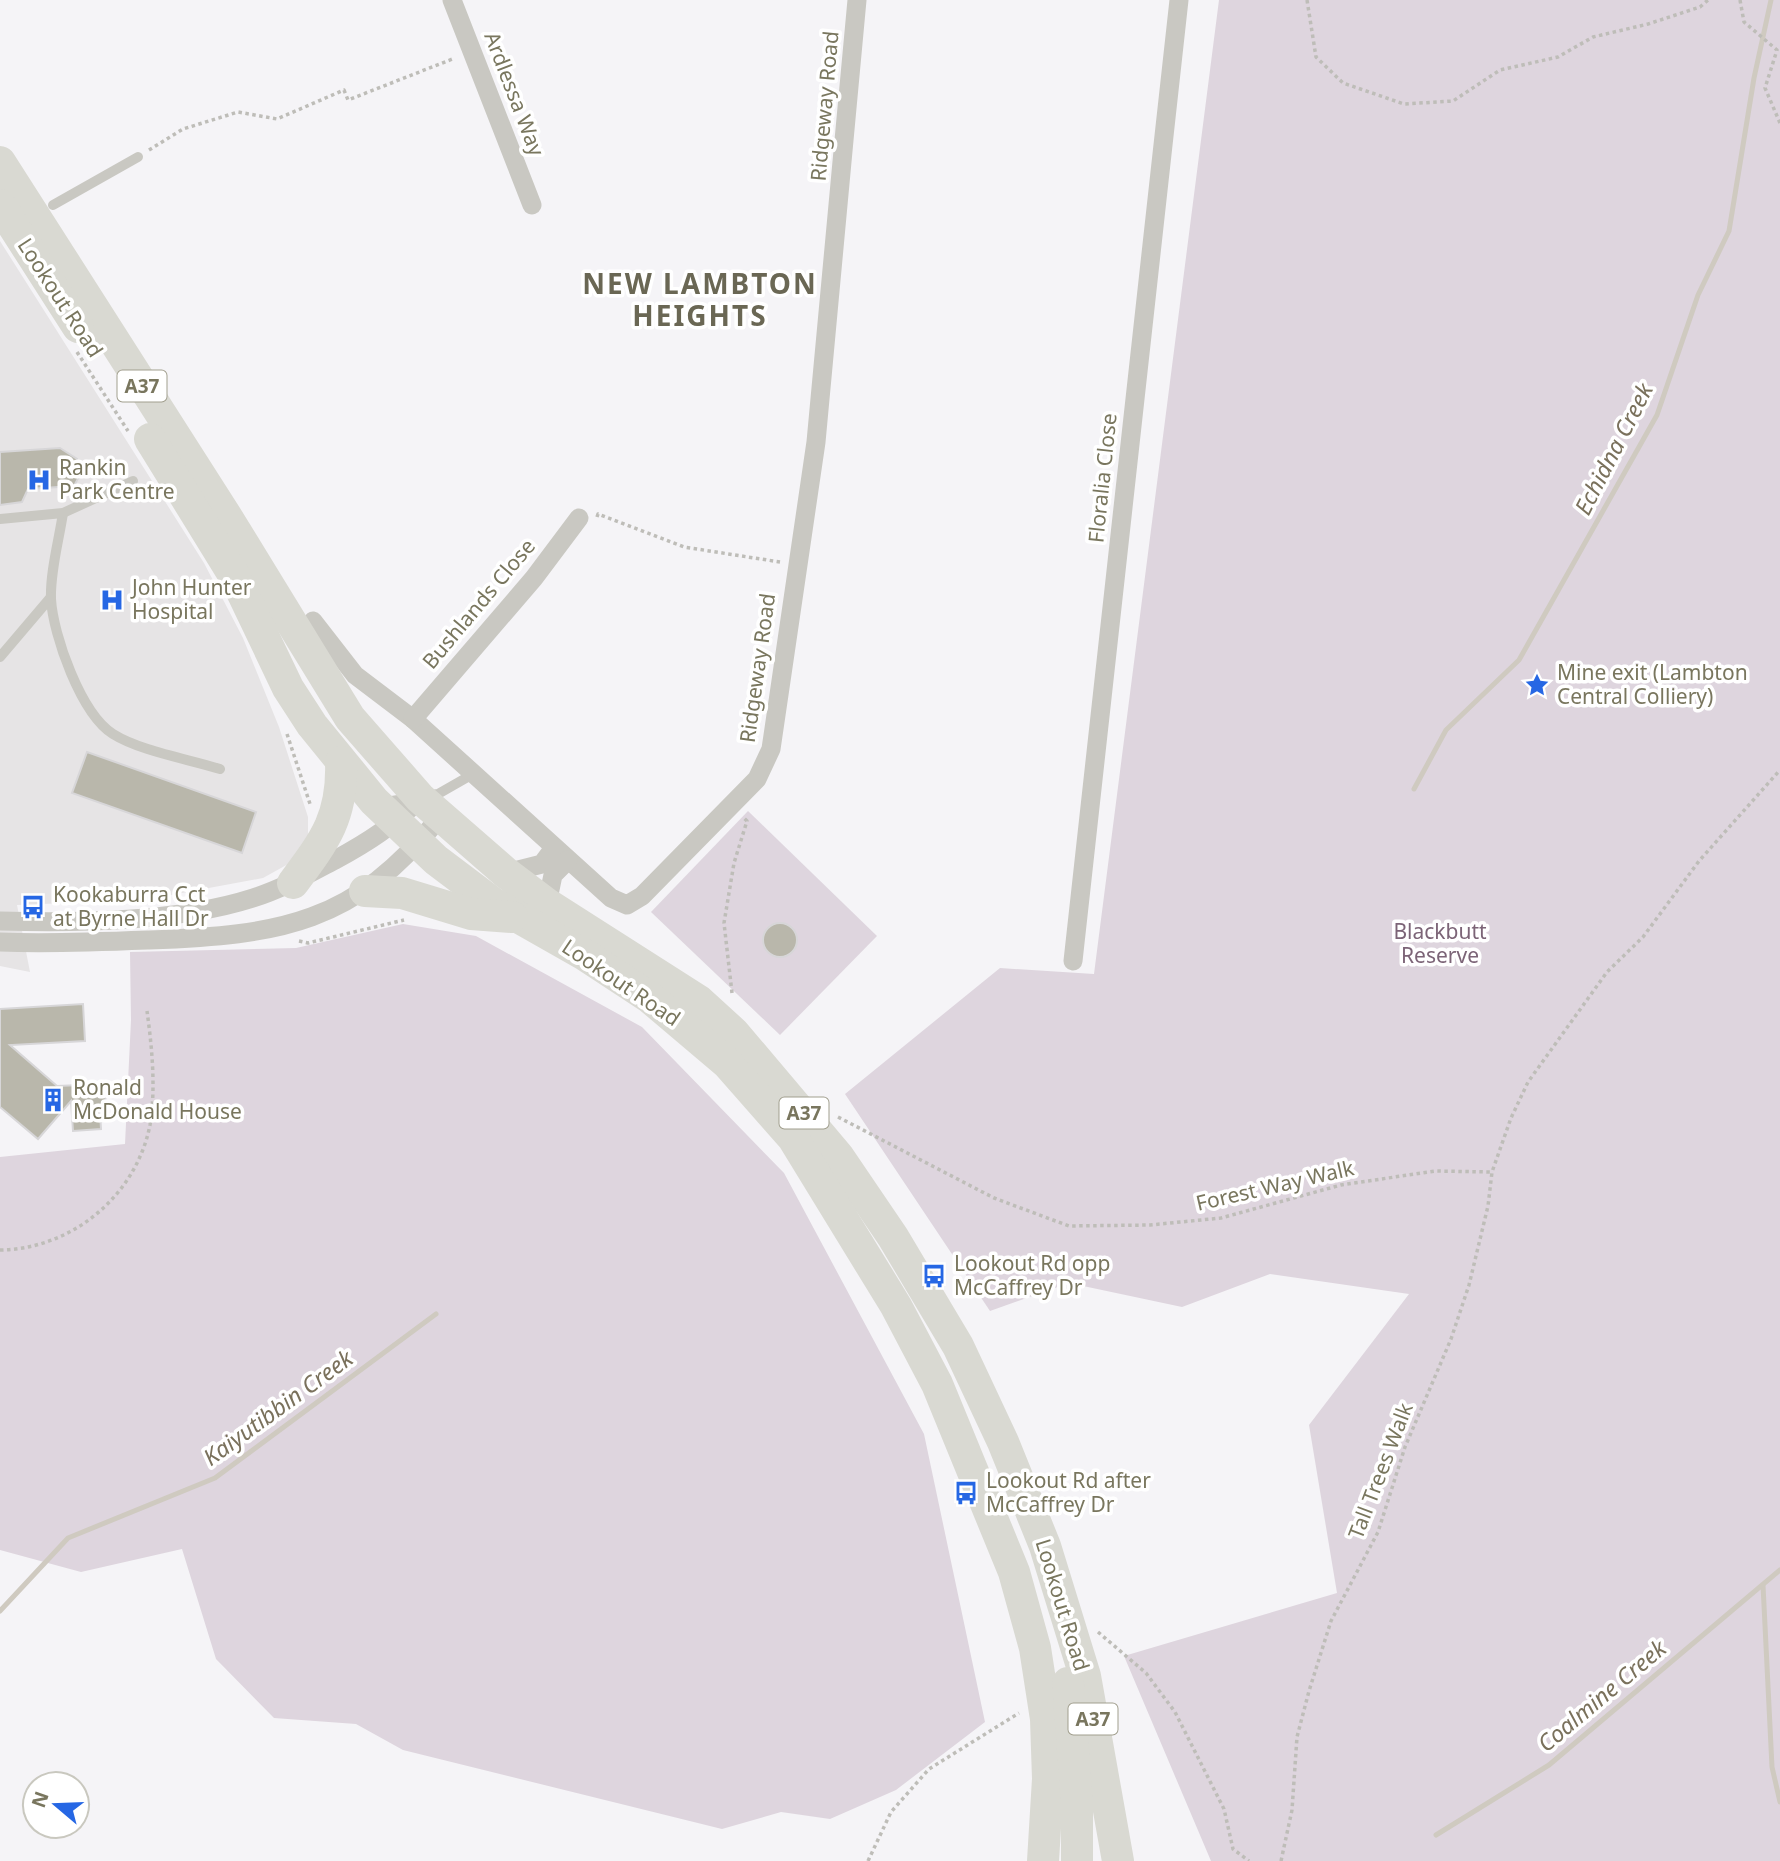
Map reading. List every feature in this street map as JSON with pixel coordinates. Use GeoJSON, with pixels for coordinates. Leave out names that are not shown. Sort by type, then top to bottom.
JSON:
{"type":"FeatureCollection","features":[{"type":"Feature","properties":{"kind":"highway","name":"Lookout Road"},"geometry":{"type":"LineString","coordinates":[[0,162],[228,519],[336,698],[430,807],[506,873],[547,904],[699,1001],[734,1033],[838,1156],[893,1237],[958,1346],[1003,1442],[1056,1581],[1085,1676],[1118,1861]]}},
{"type":"Feature","properties":{"kind":"highway","name":"Lookout Road"},"geometry":{"type":"LineString","coordinates":[[0,205],[200,516],[235,577],[288,688],[341,762],[374,801],[407,834],[493,903],[585,955],[659,1005],[727,1063],[793,1138],[896,1306],[937,1384],[995,1524],[1026,1610],[1042,1686],[1048,1779],[1043,1861]]}},
{"type":"Feature","properties":{"kind":"highway"},"geometry":{"type":"LineString","coordinates":[[293,883],[321,845],[334,821],[342,789],[341,762]]}},
{"type":"Feature","properties":{"kind":"highway"},"geometry":{"type":"LineString","coordinates":[[365,891],[402,894],[471,914],[517,918]]}},
{"type":"Feature","properties":{"kind":"highway"},"geometry":{"type":"LineString","coordinates":[[1056,1581],[1074,1750],[1077,1861]]}},
{"type":"Feature","properties":{"kind":"highway"},"geometry":{"type":"LineString","coordinates":[[1027,1861],[1033,1796],[1048,1779]]}},
{"type":"Feature","properties":{"kind":"street","name":"Ardlessa Way"},"geometry":{"type":"LineString","coordinates":[[452,0],[532,205]]}},
{"type":"Feature","properties":{"kind":"street","name":"Ridgeway Road"},"geometry":{"type":"LineString","coordinates":[[313,621],[355,675],[413,719],[611,898],[627,905],[642,895],[757,779],[771,749],[795,565],[816,442],[857,0]]}},
{"type":"Feature","properties":{"kind":"street","name":"Floralia Close"},"geometry":{"type":"LineString","coordinates":[[1073,961],[1179,0]]}},
{"type":"Feature","properties":{"kind":"street","name":"Bushlands Close"},"geometry":{"type":"LineString","coordinates":[[413,719],[586,521]]}},
{"type":"Feature","properties":{"kind":"street"},"geometry":{"type":"LineString","coordinates":[[0,942],[49,944],[213,938],[254,933],[319,914],[365,891],[398,865],[407,834],[430,807]]}},
{"type":"Feature","properties":{"kind":"street"},"geometry":{"type":"LineString","coordinates":[[0,921],[130,918],[252,898],[407,834],[430,807]]}},
{"type":"Feature","properties":{"kind":"street"},"geometry":{"type":"LineString","coordinates":[[506,873],[542,864],[561,854]]}},
{"type":"Feature","properties":{"kind":"street"},"geometry":{"type":"LineString","coordinates":[[547,904],[561,854]]}},
{"type":"Feature","properties":{"kind":"lane"},"geometry":{"type":"LineString","coordinates":[[53,205],[138,157]]}},
{"type":"Feature","properties":{"kind":"lane"},"geometry":{"type":"LineString","coordinates":[[0,519],[63,513],[132,481]]}},
{"type":"Feature","properties":{"kind":"lane"},"geometry":{"type":"LineString","coordinates":[[63,513],[51,597],[69,666],[93,714],[103,726],[125,740],[220,769]]}},
{"type":"Feature","properties":{"kind":"lane"},"geometry":{"type":"LineString","coordinates":[[0,657],[51,597]]}},
{"type":"Feature","properties":{"kind":"lane"},"geometry":{"type":"LineString","coordinates":[[374,801],[430,807],[438,794],[473,774]]}},
{"type":"Feature","properties":{"kind":"path"},"geometry":{"type":"LineString","coordinates":[[1307,0],[1316,57],[1343,83],[1404,104],[1453,100],[1500,70],[1558,57],[1593,37],[1648,24],[1700,7],[1708,0]]}},
{"type":"Feature","properties":{"kind":"path"},"geometry":{"type":"LineString","coordinates":[[1740,0],[1744,22],[1777,50],[1766,88],[1780,123]]}},
{"type":"Feature","properties":{"kind":"path"},"geometry":{"type":"LineString","coordinates":[[138,157],[183,129],[205,122],[238,112],[277,119],[344,90],[348,100],[473,51]]}},
{"type":"Feature","properties":{"kind":"path"},"geometry":{"type":"LineString","coordinates":[[586,521],[598,514],[684,547],[795,565]]}},
{"type":"Feature","properties":{"kind":"path","name":"Tall Trees Walk"},"geometry":{"type":"LineString","coordinates":[[1281,1861],[1292,1810],[1297,1737],[1309,1692],[1331,1621],[1378,1532],[1405,1447],[1451,1339],[1469,1285],[1488,1206],[1492,1172],[1511,1118],[1528,1082],[1607,972],[1643,937],[1699,861],[1780,770]]}},
{"type":"Feature","properties":{"kind":"path"},"geometry":{"type":"LineString","coordinates":[[732,993],[724,923],[734,863],[747,821]]}},
{"type":"Feature","properties":{"kind":"path"},"geometry":{"type":"LineString","coordinates":[[309,943],[414,919]]}},
{"type":"Feature","properties":{"kind":"path"},"geometry":{"type":"LineString","coordinates":[[0,1250],[33,1246],[68,1233],[100,1212],[126,1183],[138,1161],[150,1124],[151,1040],[147,1011]]}},
{"type":"Feature","properties":{"kind":"path","name":"Forest Way Walk"},"geometry":{"type":"LineString","coordinates":[[836,1116],[994,1198],[1069,1226],[1150,1225],[1221,1218],[1341,1185],[1435,1171],[1492,1172]]}},
{"type":"Feature","properties":{"kind":"path"},"geometry":{"type":"LineString","coordinates":[[1098,1632],[1146,1673],[1175,1712],[1224,1808],[1233,1849],[1250,1861]]}},
{"type":"Feature","properties":{"kind":"path"},"geometry":{"type":"LineString","coordinates":[[868,1861],[891,1812],[929,1769],[1019,1714],[1021,1703]]}},
{"type":"Feature","properties":{"kind":"shaded area","name":"John Hunter Hospital"},"geometry":{"type":"Polygon","coordinates":[[[0,241],[204,563],[243,638],[279,727],[308,817],[308,838],[299,858],[263,878],[144,900],[17,905],[30,972],[0,966],[0,241]]]}},
{"type":"Feature","properties":{"kind":"green space","name":"Blackbutt Reserve"},"geometry":{"type":"Polygon","coordinates":[[[1219,0],[1780,0],[1780,1861],[1211,1861],[1124,1656],[1337,1593],[1309,1425],[1409,1294],[1270,1274],[1182,1307],[1069,1283],[990,1311],[845,1094],[1000,968],[1094,974],[1219,0]]]}},
{"type":"Feature","properties":{"kind":"green space"},"geometry":{"type":"Polygon","coordinates":[[[748,811],[877,936],[780,1035],[651,912],[748,811]]]}},
{"type":"Feature","properties":{"kind":"green space"},"geometry":{"type":"Polygon","coordinates":[[[403,924],[476,936],[642,1027],[784,1173],[924,1434],[985,1722],[896,1790],[830,1819],[781,1812],[722,1829],[403,1750],[356,1724],[274,1718],[216,1659],[182,1549],[81,1572],[0,1550],[0,1157],[125,1144],[131,1020],[130,952],[296,948],[403,924]]]}},
{"type":"Feature","properties":{"kind":"building","name":"Rankin Park Centre"},"geometry":{"type":"Polygon","coordinates":[[[60,448],[77,459],[81,473],[74,486],[28,489],[22,502],[0,505],[0,452],[60,448]]]}},
{"type":"Feature","properties":{"kind":"building"},"geometry":{"type":"Polygon","coordinates":[[[87,752],[256,812],[242,853],[72,793],[87,752]]]}},
{"type":"Feature","properties":{"kind":"building"},"geometry":{"type":"Polygon","coordinates":[[[780,923],[792,928],[797,940],[792,952],[780,957],[768,952],[763,940],[768,928],[780,923]]]}},
{"type":"Feature","properties":{"kind":"building"},"geometry":{"type":"Polygon","coordinates":[[[83,1004],[85,1041],[10,1045],[57,1086],[105,1084],[106,1112],[100,1113],[101,1129],[73,1131],[71,1101],[38,1139],[0,1107],[0,1009],[83,1004]]]}},
{"type":"Feature","properties":{"kind":"waterway","name":"Echidna Creek"},"geometry":{"type":"LineString","coordinates":[[1414,789],[1446,730],[1519,660],[1657,415],[1698,295],[1729,231],[1754,78],[1771,0]]}},
{"type":"Feature","properties":{"kind":"waterway","name":"Kaiyutibbin Creek"},"geometry":{"type":"LineString","coordinates":[[0,1611],[68,1538],[215,1478],[436,1314]]}},
{"type":"Feature","properties":{"kind":"waterway","name":"Coalmine Creek"},"geometry":{"type":"LineString","coordinates":[[1436,1835],[1549,1765],[1780,1570]]}},
{"type":"Feature","properties":{"kind":"waterway"},"geometry":{"type":"LineString","coordinates":[[1763,1585],[1772,1767],[1780,1802]]}},
{"type":"Feature","properties":{"kind":"place","name":"Rankin Park Centre"},"geometry":{"type":"Point","coordinates":[39,480]}},
{"type":"Feature","properties":{"kind":"place","name":"John Hunter Hospital"},"geometry":{"type":"Point","coordinates":[112,600]}},
{"type":"Feature","properties":{"kind":"place","name":"Mine exit (Lambton Central Colliery)"},"geometry":{"type":"Point","coordinates":[1537,685]}},
{"type":"Feature","properties":{"kind":"place","name":"Kookaburra Cct at Byrne Hall Dr"},"geometry":{"type":"Point","coordinates":[33,907]}},
{"type":"Feature","properties":{"kind":"place","name":"Ronald McDonald House"},"geometry":{"type":"Point","coordinates":[53,1100]}},
{"type":"Feature","properties":{"kind":"place","name":"Lookout Rd opp McCaffrey Dr"},"geometry":{"type":"Point","coordinates":[934,1276]}},
{"type":"Feature","properties":{"kind":"place","name":"Lookout Rd after McCaffrey Dr"},"geometry":{"type":"Point","coordinates":[966,1493]}},
{"type":"Feature","properties":{"kind":"district","name":"NEW LAMBTON HEIGHTS"},"geometry":{"type":"Point","coordinates":[700,300]}}]}
